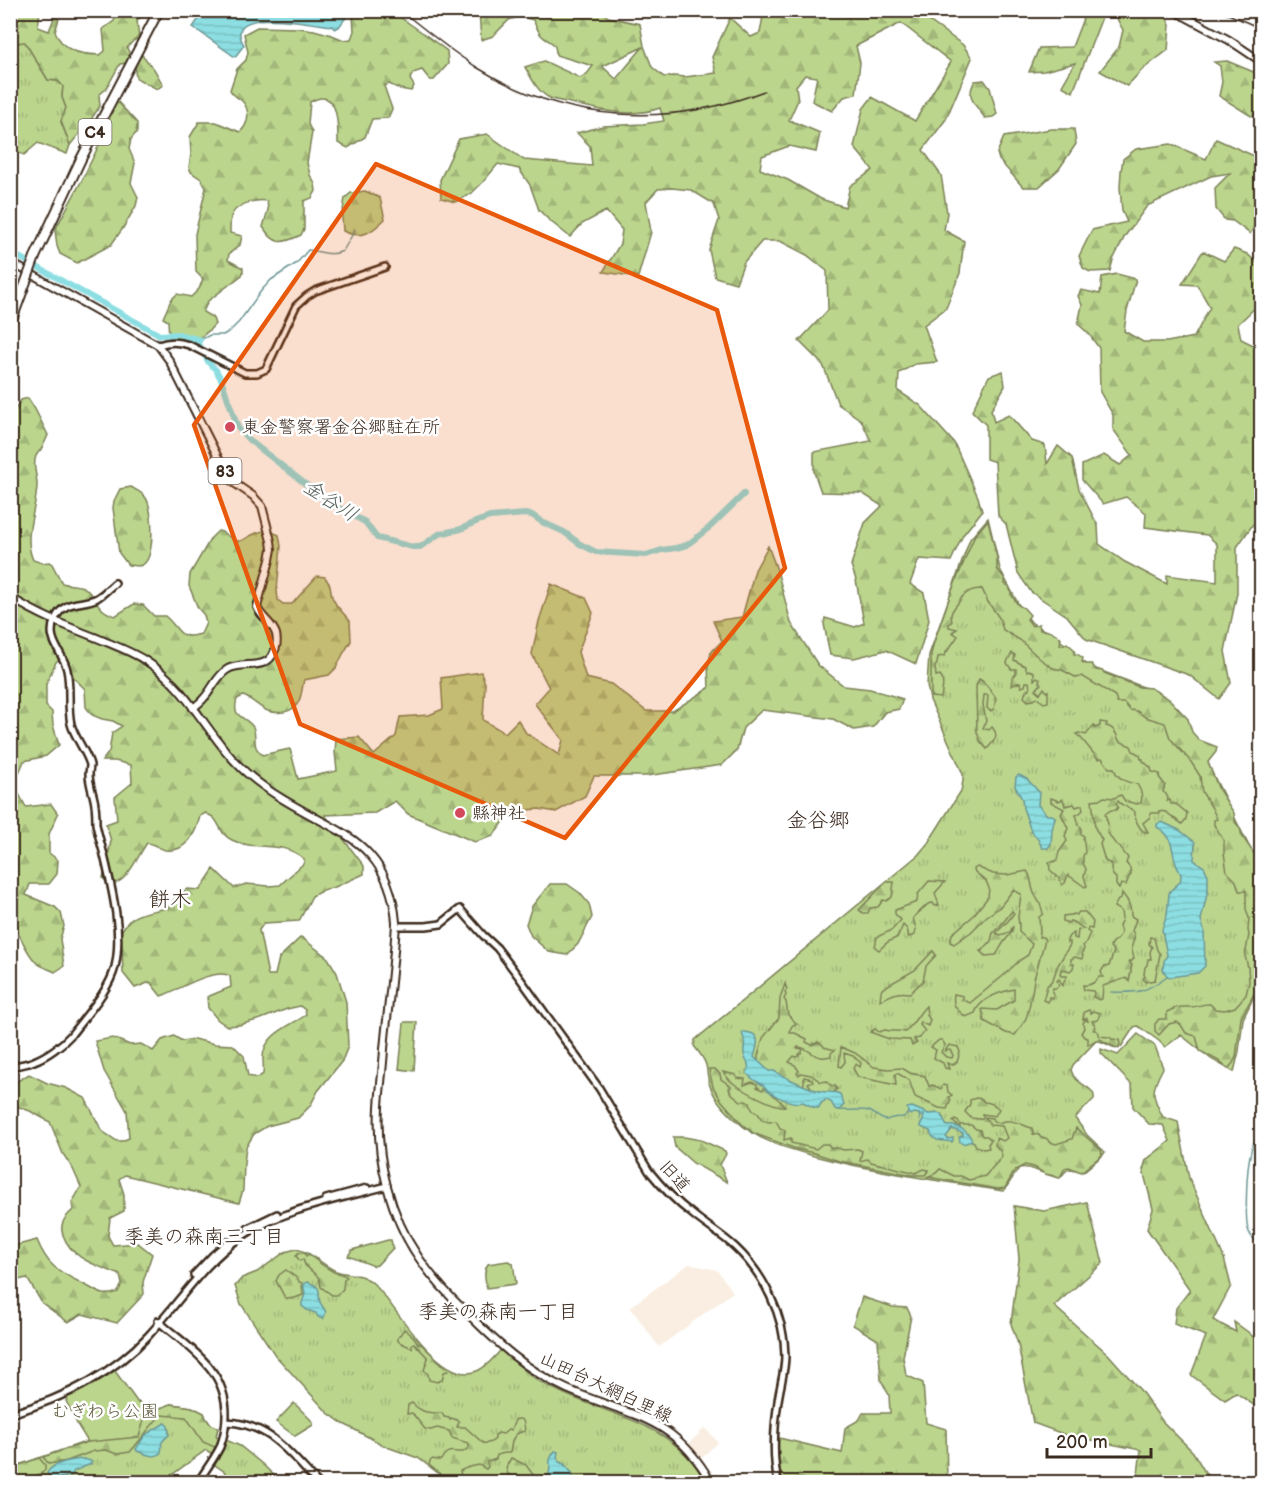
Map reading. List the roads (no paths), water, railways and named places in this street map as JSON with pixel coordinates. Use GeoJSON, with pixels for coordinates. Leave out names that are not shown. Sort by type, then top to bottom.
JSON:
{"type":"FeatureCollection","features":[{"type":"Feature","properties":{"kind":"highway","name":"C4"},"geometry":{"type":"LineString","coordinates":[[10,325],[35,257],[81,159],[159,10]]}},
{"type":"Feature","properties":{"kind":"main road"},"geometry":{"type":"LineString","coordinates":[[1173,10],[1229,40],[1262,62]]}},
{"type":"Feature","properties":{"kind":"main road","name":"83"},"geometry":{"type":"LineString","coordinates":[[10,262],[158,345],[169,360],[229,478],[253,496],[262,506],[272,549],[257,607],[260,614],[272,626],[276,635],[276,649],[273,656],[262,664],[230,668],[205,698],[193,708]]}},
{"type":"Feature","properties":{"kind":"main road","name":"山田台大網白里線"},"geometry":{"type":"LineString","coordinates":[[10,597],[30,610],[146,661],[171,680],[217,741],[251,777],[280,798],[347,836],[368,852],[389,887],[394,903],[396,926],[379,1108],[381,1156],[387,1184],[400,1223],[418,1257],[440,1286],[491,1337],[528,1368],[568,1390],[630,1412],[662,1428],[685,1446],[711,1482]]}},
{"type":"Feature","properties":{"kind":"street"},"geometry":{"type":"LineString","coordinates":[[158,345],[182,342],[245,373],[257,373],[266,369],[289,318],[302,300],[315,291],[385,267]]}},
{"type":"Feature","properties":{"kind":"street"},"geometry":{"type":"LineString","coordinates":[[10,1068],[34,1062],[65,1042],[108,984],[115,966],[117,932],[112,888],[96,824],[95,804],[89,775],[90,765],[72,727],[67,670],[53,640],[52,631],[57,615],[64,608],[97,598],[115,583]]}},
{"type":"Feature","properties":{"kind":"street","name":"旧道"},"geometry":{"type":"LineString","coordinates":[[396,926],[441,924],[460,909],[497,948],[519,976],[598,1088],[649,1172],[670,1196],[734,1246],[762,1281],[774,1306],[784,1344],[785,1358],[777,1408],[774,1450],[778,1482]]}},
{"type":"Feature","properties":{"kind":"street"},"geometry":{"type":"LineString","coordinates":[[10,1414],[44,1404],[67,1394],[91,1381],[138,1347],[216,1256],[243,1236],[280,1216],[387,1184]]}},
{"type":"Feature","properties":{"kind":"street"},"geometry":{"type":"LineString","coordinates":[[158,1321],[212,1369],[224,1394],[226,1409],[224,1436],[220,1447],[198,1482]]}},
{"type":"Feature","properties":{"kind":"street"},"geometry":{"type":"LineString","coordinates":[[226,1422],[238,1422],[269,1434],[317,1482]]}},
{"type":"Feature","properties":{"kind":"water"},"geometry":{"type":"Polygon","coordinates":[[[350,10],[339,27],[335,29],[331,26],[272,19],[256,20],[245,24],[240,32],[244,45],[235,57],[193,27],[203,11],[350,10]]]}},
{"type":"Feature","properties":{"kind":"water"},"geometry":{"type":"Polygon","coordinates":[[[1019,775],[1027,779],[1039,792],[1038,805],[1047,815],[1055,817],[1051,844],[1048,848],[1042,848],[1031,831],[1022,799],[1015,786],[1016,777],[1019,775]]]}},
{"type":"Feature","properties":{"kind":"water"},"geometry":{"type":"Polygon","coordinates":[[[1162,822],[1179,830],[1195,842],[1194,860],[1204,867],[1208,875],[1208,890],[1201,920],[1204,930],[1205,966],[1198,973],[1170,977],[1163,969],[1167,955],[1162,930],[1170,891],[1180,882],[1181,876],[1171,843],[1166,834],[1157,827],[1157,824],[1162,822]]]}},
{"type":"Feature","properties":{"kind":"water"},"geometry":{"type":"Polygon","coordinates":[[[743,1032],[756,1036],[754,1057],[769,1071],[774,1071],[815,1090],[840,1094],[844,1105],[839,1110],[835,1109],[831,1102],[826,1100],[819,1108],[815,1108],[803,1102],[795,1103],[777,1097],[770,1092],[747,1073],[748,1064],[744,1054],[743,1032]]]}},
{"type":"Feature","properties":{"kind":"water"},"geometry":{"type":"Polygon","coordinates":[[[912,1107],[929,1114],[942,1115],[946,1125],[963,1129],[972,1141],[963,1144],[959,1137],[963,1136],[963,1133],[952,1129],[946,1137],[953,1138],[952,1142],[937,1140],[930,1131],[921,1127],[924,1115],[920,1119],[919,1114],[908,1113],[907,1108],[912,1107]]]}},
{"type":"Feature","properties":{"kind":"water"},"geometry":{"type":"Polygon","coordinates":[[[308,1282],[318,1289],[320,1302],[325,1311],[323,1319],[302,1306],[305,1294],[304,1284],[308,1282]]]}},
{"type":"Feature","properties":{"kind":"water"},"geometry":{"type":"Polygon","coordinates":[[[165,1423],[168,1426],[169,1435],[162,1442],[159,1454],[156,1456],[137,1451],[145,1435],[165,1423]]]}},
{"type":"Feature","properties":{"kind":"water"},"geometry":{"type":"Polygon","coordinates":[[[555,1451],[558,1452],[559,1462],[573,1474],[571,1482],[546,1482],[550,1460],[555,1451]]]}},
{"type":"Feature","properties":{"kind":"water"},"geometry":{"type":"Polygon","coordinates":[[[84,1459],[91,1461],[91,1464],[74,1471],[72,1475],[56,1478],[50,1477],[47,1473],[58,1464],[84,1459]]]}},
{"type":"Feature","properties":{"kind":"waterway"},"geometry":{"type":"LineString","coordinates":[[200,340],[210,335],[223,335],[230,331],[271,280],[297,263],[308,250],[329,254],[343,251],[355,230]]}},
{"type":"Feature","properties":{"kind":"waterway","name":"金谷川"},"geometry":{"type":"LineString","coordinates":[[10,252],[160,335],[178,334],[200,340],[197,342],[221,379],[238,428],[249,440],[324,500],[365,522],[377,538],[420,547],[439,534],[461,529],[490,517],[525,514],[532,515],[564,532],[596,552],[646,555],[687,545],[710,527],[744,494]]}},
{"type":"Feature","properties":{"kind":"waterway"},"geometry":{"type":"LineString","coordinates":[[1111,992],[1141,991],[1167,976]]}},
{"type":"Feature","properties":{"kind":"waterway"},"geometry":{"type":"LineString","coordinates":[[839,1110],[869,1111],[886,1120],[903,1117],[908,1113]]}},
{"type":"Feature","properties":{"kind":"waterway"},"geometry":{"type":"LineString","coordinates":[[1262,1131],[1251,1153],[1246,1207],[1249,1232],[1262,1246]]}},
{"type":"Feature","properties":{"kind":"railway"},"geometry":{"type":"LineString","coordinates":[[400,10],[478,68],[512,86],[546,100],[582,109],[618,114],[691,111],[728,103],[764,91]]}},
{"type":"Feature","properties":{"kind":"railway"},"geometry":{"type":"LineString","coordinates":[[1219,10],[1262,29]]}},
{"type":"Feature","properties":{"kind":"place","name":"東金警察署金谷郷駐在所"},"geometry":{"type":"Point","coordinates":[230,427]}},
{"type":"Feature","properties":{"kind":"place","name":"縣神社"},"geometry":{"type":"Point","coordinates":[460,813]}},
{"type":"Feature","properties":{"kind":"district","name":"金谷郷"},"geometry":{"type":"Point","coordinates":[818,820]}},
{"type":"Feature","properties":{"kind":"district","name":"餅木"},"geometry":{"type":"Point","coordinates":[170,899]}},
{"type":"Feature","properties":{"kind":"district","name":"季美の森南三丁目"},"geometry":{"type":"Point","coordinates":[204,1236]}},
{"type":"Feature","properties":{"kind":"district","name":"季美の森南一丁目"},"geometry":{"type":"Point","coordinates":[498,1311]}},
{"type":"Feature","properties":{"kind":"park label","name":"むぎわら公園"},"geometry":{"type":"Point","coordinates":[105,1411]}}]}
